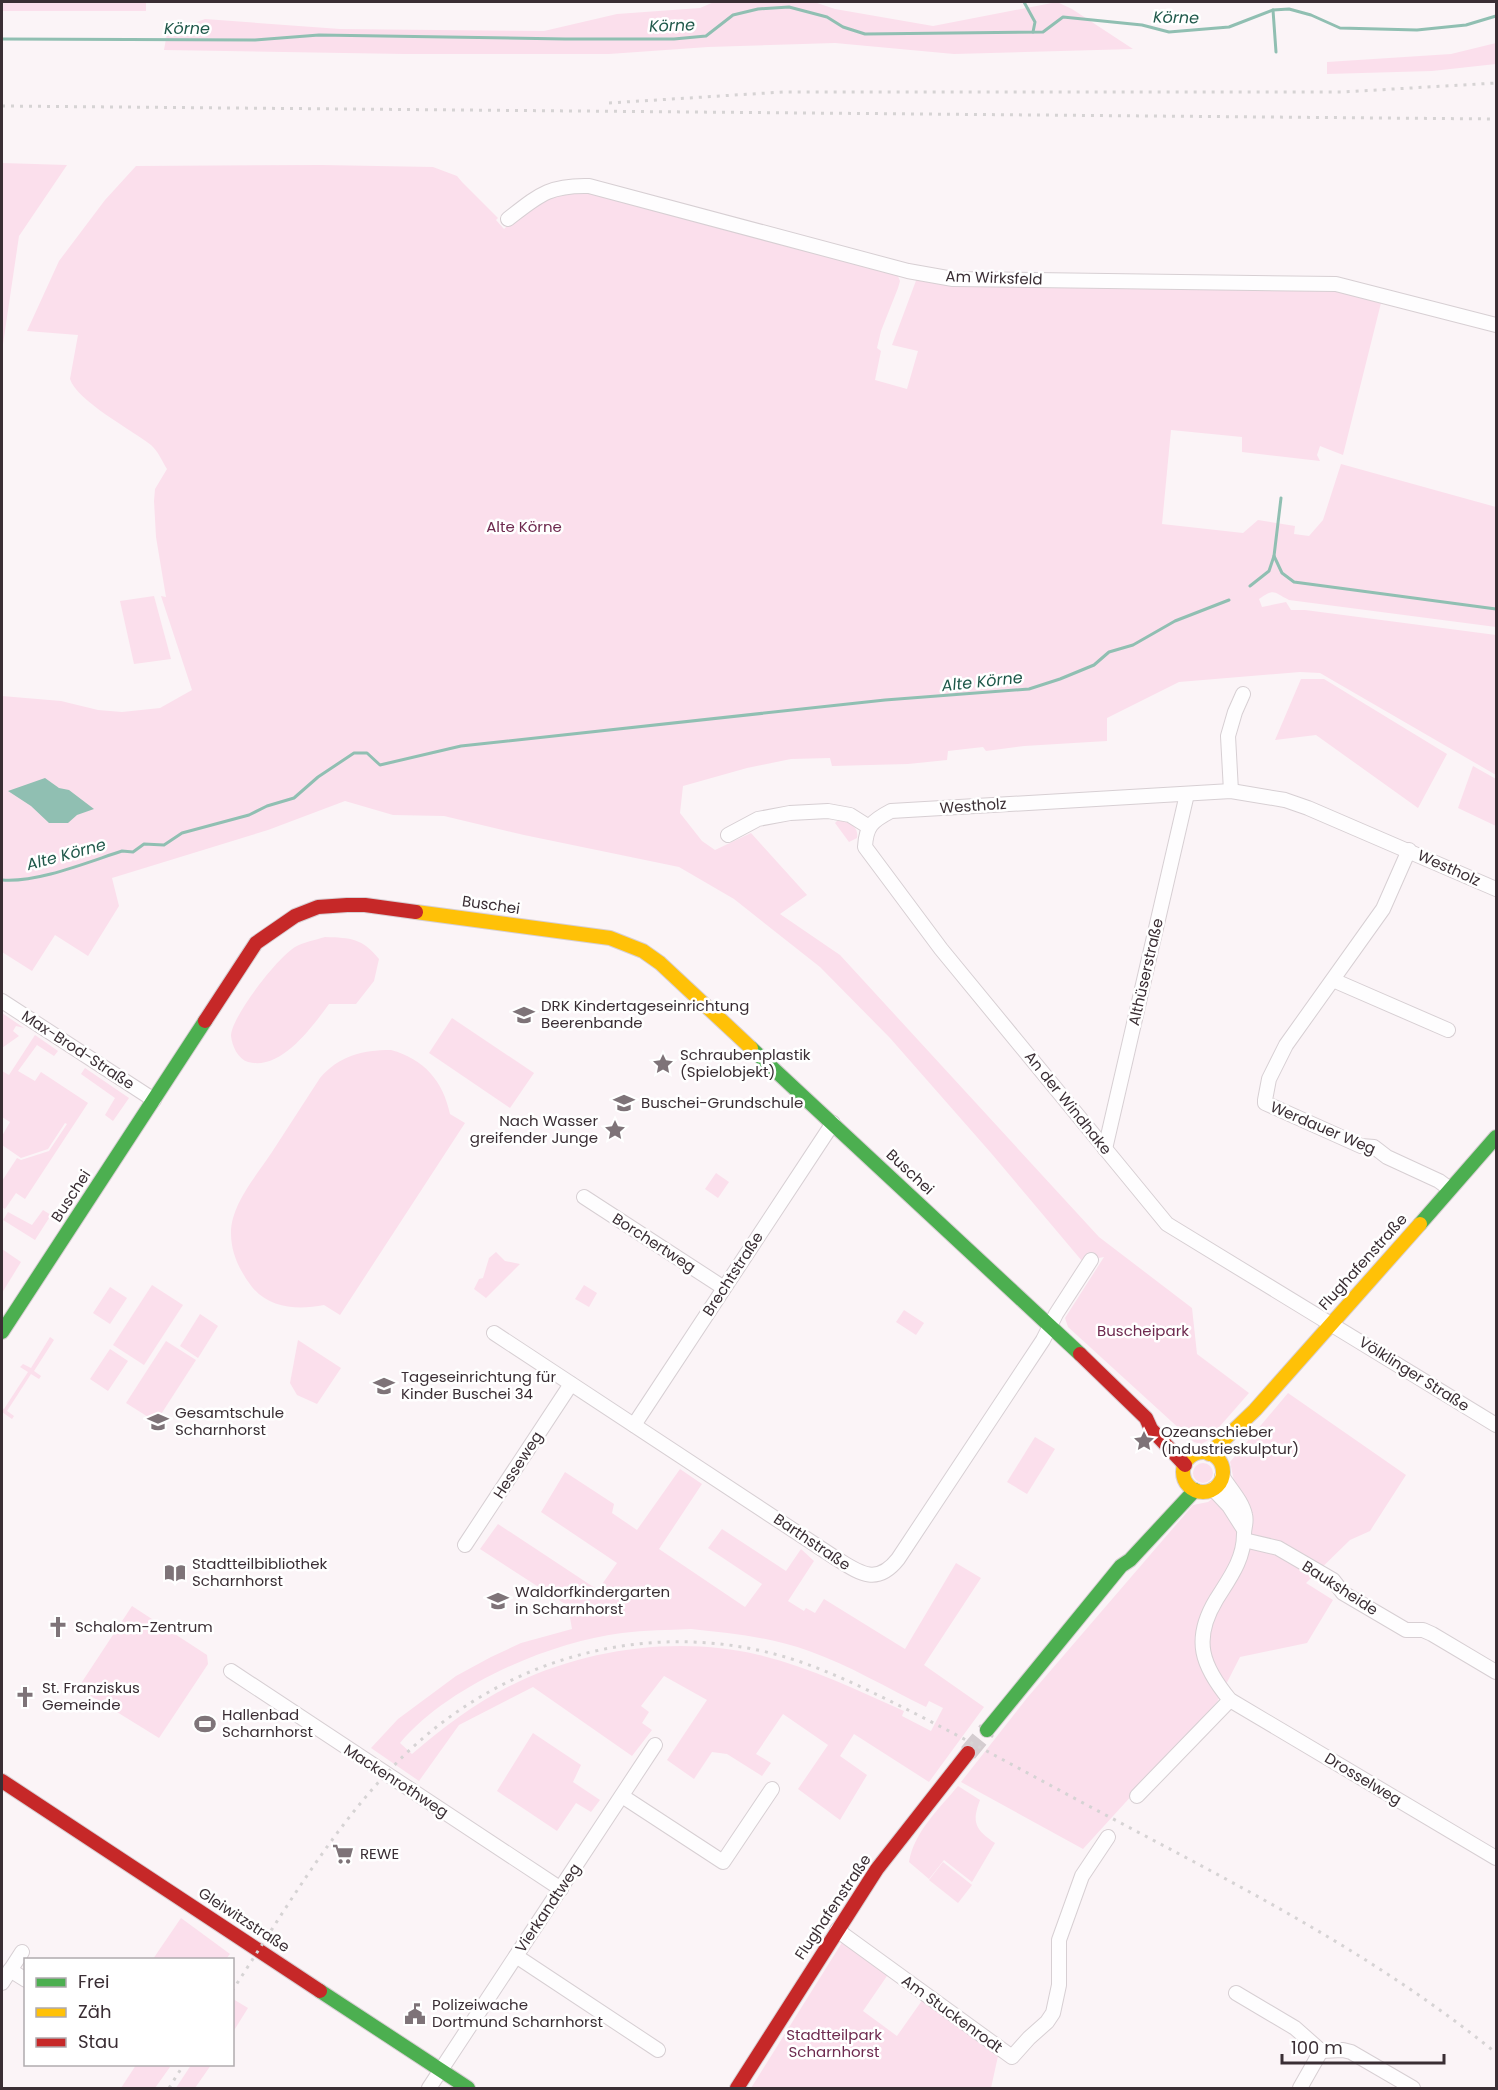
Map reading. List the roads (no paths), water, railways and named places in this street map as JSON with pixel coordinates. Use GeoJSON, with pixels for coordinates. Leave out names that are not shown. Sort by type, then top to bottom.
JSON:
{"type":"FeatureCollection","features":[{"type":"Feature","properties":{"kind":"street","name":"Am Wirksfeld"},"geometry":{"type":"LineString","coordinates":[[508,219],[549,190],[567,186],[589,186],[908,271],[953,279],[1336,284],[1497,325]]}},
{"type":"Feature","properties":{"kind":"street"},"geometry":{"type":"LineString","coordinates":[[1231,791],[1228,736],[1243,694]]}},
{"type":"Feature","properties":{"kind":"street","name":"Westholz"},"geometry":{"type":"LineString","coordinates":[[869,827],[878,818],[891,811],[1231,791],[1285,800],[1409,850],[1497,889]]}},
{"type":"Feature","properties":{"kind":"street","name":"Althüserstraße"},"geometry":{"type":"LineString","coordinates":[[1105,1149],[1187,794]]}},
{"type":"Feature","properties":{"kind":"street"},"geometry":{"type":"LineString","coordinates":[[728,835],[758,819],[809,812],[828,811],[850,815],[869,827]]}},
{"type":"Feature","properties":{"kind":"street","name":"An der Windhake"},"geometry":{"type":"LineString","coordinates":[[869,827],[865,848],[941,949],[1167,1224],[1330,1323]]}},
{"type":"Feature","properties":{"kind":"street"},"geometry":{"type":"LineString","coordinates":[[1409,850],[1383,909],[1333,980],[1448,1030]]}},
{"type":"Feature","properties":{"kind":"street","name":"Buschei"},"geometry":{"type":"LineString","coordinates":[[2,1332],[227,984],[256,943],[285,920],[303,911],[321,905],[355,904],[610,938],[634,946],[660,963],[1050,1325],[1146,1418],[1151,1429],[1185,1465]]}},
{"type":"Feature","properties":{"kind":"street","name":"Werdauer Weg"},"geometry":{"type":"LineString","coordinates":[[1333,980],[1286,1046],[1269,1079],[1265,1103],[1361,1146],[1374,1147],[1388,1157],[1439,1180],[1450,1189]]}},
{"type":"Feature","properties":{"kind":"street","name":"Max-Brod-Straße"},"geometry":{"type":"LineString","coordinates":[[2,1001],[154,1100]]}},
{"type":"Feature","properties":{"kind":"street","name":"Brechtstraße"},"geometry":{"type":"LineString","coordinates":[[634,1425],[833,1123]]}},
{"type":"Feature","properties":{"kind":"street","name":"Flughafenstraße"},"geometry":{"type":"LineString","coordinates":[[1185,1465],[1191,1456],[1208,1456],[1246,1416],[1255,1410],[1497,1137]]}},
{"type":"Feature","properties":{"kind":"street","name":"Borchertweg"},"geometry":{"type":"LineString","coordinates":[[584,1197],[724,1288]]}},
{"type":"Feature","properties":{"kind":"street"},"geometry":{"type":"LineString","coordinates":[[1050,1325],[1091,1260]]}},
{"type":"Feature","properties":{"kind":"street","name":"Völklinger Straße"},"geometry":{"type":"LineString","coordinates":[[1330,1323],[1497,1425]]}},
{"type":"Feature","properties":{"kind":"street","name":"Barthstraße"},"geometry":{"type":"LineString","coordinates":[[494,1333],[856,1571],[863,1575],[873,1575],[892,1568],[1043,1340],[1050,1325]]}},
{"type":"Feature","properties":{"kind":"street","name":"Hesseweg"},"geometry":{"type":"LineString","coordinates":[[465,1545],[571,1384]]}},
{"type":"Feature","properties":{"kind":"street","name":"Buschei"},"geometry":{"type":"LineString","coordinates":[[1146,1418],[1158,1421],[1187,1448],[1208,1456]]}},
{"type":"Feature","properties":{"kind":"street"},"geometry":{"type":"LineString","coordinates":[[1185,1479],[1195,1490],[1203,1492],[1213,1489],[1222,1476],[1208,1456]]}},
{"type":"Feature","properties":{"kind":"street"},"geometry":{"type":"LineString","coordinates":[[1122,1566],[1125,1556],[1164,1510],[1185,1479],[1185,1465]]}},
{"type":"Feature","properties":{"kind":"street","name":"Drosselweg"},"geometry":{"type":"LineString","coordinates":[[1222,1476],[1239,1501],[1245,1514],[1246,1525],[1240,1558],[1232,1577],[1215,1602],[1202,1638],[1204,1658],[1211,1676],[1230,1700],[1497,1858]]}},
{"type":"Feature","properties":{"kind":"street"},"geometry":{"type":"LineString","coordinates":[[1213,1489],[1229,1506],[1244,1535]]}},
{"type":"Feature","properties":{"kind":"street"},"geometry":{"type":"LineString","coordinates":[[987,1730],[1122,1566],[1195,1490]]}},
{"type":"Feature","properties":{"kind":"street","name":"Bauksheide"},"geometry":{"type":"LineString","coordinates":[[1244,1535],[1278,1548],[1333,1580],[1343,1593],[1406,1630],[1423,1630],[1432,1634],[1497,1672]]}},
{"type":"Feature","properties":{"kind":"street","name":"Mackenrothweg"},"geometry":{"type":"LineString","coordinates":[[231,1671],[561,1889]]}},
{"type":"Feature","properties":{"kind":"street"},"geometry":{"type":"LineString","coordinates":[[1137,1796],[1230,1700]]}},
{"type":"Feature","properties":{"kind":"street","name":"Vierkandtweg"},"geometry":{"type":"LineString","coordinates":[[429,2088],[655,1745]]}},
{"type":"Feature","properties":{"kind":"street","name":"Flughafenstraße"},"geometry":{"type":"LineString","coordinates":[[737,2088],[837,1930],[898,1841],[968,1753]]}},
{"type":"Feature","properties":{"kind":"street","name":"Gleiwitzstraße"},"geometry":{"type":"LineString","coordinates":[[2,1781],[468,2088]]}},
{"type":"Feature","properties":{"kind":"street"},"geometry":{"type":"LineString","coordinates":[[622,1796],[723,1862],[772,1789]]}},
{"type":"Feature","properties":{"kind":"street","name":"Am Stuckenrodt"},"geometry":{"type":"LineString","coordinates":[[837,1930],[1012,2057],[1053,2013],[1059,1985],[1059,1940],[1082,1876],[1108,1837]]}},
{"type":"Feature","properties":{"kind":"street"},"geometry":{"type":"LineString","coordinates":[[2,1983],[22,1952]]}},
{"type":"Feature","properties":{"kind":"street"},"geometry":{"type":"LineString","coordinates":[[516,1956],[658,2050]]}},
{"type":"Feature","properties":{"kind":"street"},"geometry":{"type":"LineString","coordinates":[[10,1970],[24,1979]]}},
{"type":"Feature","properties":{"kind":"street"},"geometry":{"type":"LineString","coordinates":[[1236,1993],[1295,2028],[1321,2051],[1351,2052],[1413,2088]]}},
{"type":"Feature","properties":{"kind":"street"},"geometry":{"type":"LineString","coordinates":[[1300,2088],[1321,2051]]}},
{"type":"Feature","properties":{"kind":"waterway"},"geometry":{"type":"LineString","coordinates":[[1024,2],[1035,22],[1033,32]]}},
{"type":"Feature","properties":{"kind":"waterway","name":"Körne"},"geometry":{"type":"LineString","coordinates":[[2,39],[255,40],[319,35],[674,39],[706,36],[733,15],[758,9],[789,7],[827,17],[843,27],[865,34],[1043,32],[1063,17],[1142,25],[1169,32],[1229,27],[1273,10],[1289,9],[1311,15],[1340,28],[1417,30],[1466,25],[1496,16]]}},
{"type":"Feature","properties":{"kind":"waterway"},"geometry":{"type":"LineString","coordinates":[[1273,10],[1276,52]]}},
{"type":"Feature","properties":{"kind":"waterway"},"geometry":{"type":"LineString","coordinates":[[1281,498],[1274,556],[1282,573],[1294,582],[1496,609]]}},
{"type":"Feature","properties":{"kind":"waterway","name":"Alte Körne"},"geometry":{"type":"LineString","coordinates":[[1250,586],[1269,571],[1274,556]]}},
{"type":"Feature","properties":{"kind":"waterway","name":"Alte Körne"},"geometry":{"type":"LineString","coordinates":[[2,880],[46,875],[122,851],[133,852],[144,844],[164,845],[182,833],[249,815],[267,806],[294,798],[318,777],[354,753],[367,753],[380,765],[461,746],[885,700],[1029,689],[1094,665],[1109,652],[1133,645],[1175,621],[1229,600]]}},
{"type":"Feature","properties":{"kind":"tunnel"},"geometry":{"type":"LineString","coordinates":[[968,1753],[987,1730]]}},
{"type":"Feature","properties":{"kind":"railway"},"geometry":{"type":"LineString","coordinates":[[609,103],[783,92],[1342,92],[1496,83]]}},
{"type":"Feature","properties":{"kind":"railway"},"geometry":{"type":"LineString","coordinates":[[2,106],[1496,119]]}},
{"type":"Feature","properties":{"kind":"railway"},"geometry":{"type":"LineString","coordinates":[[234,1988],[344,1824],[387,1773],[428,1733],[474,1701],[524,1675],[576,1656],[630,1645],[686,1642],[742,1647],[798,1661],[843,1679],[916,1714],[1290,1915],[1396,1979],[1496,2053]]}},
{"type":"Feature","properties":{"kind":"railway"},"geometry":{"type":"LineString","coordinates":[[169,2088],[183,2066]]}},
{"type":"Feature","properties":{"kind":"place","name":"DRK Kindertageseinrichtung Beerenbande"},"geometry":{"type":"Point","coordinates":[524,1015]}},
{"type":"Feature","properties":{"kind":"place","name":"Schraubenplastik (Spielobjekt)"},"geometry":{"type":"Point","coordinates":[663,1064]}},
{"type":"Feature","properties":{"kind":"place","name":"Buschei-Grundschule"},"geometry":{"type":"Point","coordinates":[624,1103]}},
{"type":"Feature","properties":{"kind":"place","name":"Nach Wasser greifender Junge"},"geometry":{"type":"Point","coordinates":[615,1130]}},
{"type":"Feature","properties":{"kind":"place","name":"Tageseinrichtung für Kinder Buschei 34"},"geometry":{"type":"Point","coordinates":[384,1386]}},
{"type":"Feature","properties":{"kind":"place","name":"Gesamtschule Scharnhorst"},"geometry":{"type":"Point","coordinates":[158,1422]}},
{"type":"Feature","properties":{"kind":"place","name":"Ozeanschieber (Industrieskulptur)"},"geometry":{"type":"Point","coordinates":[1144,1441]}},
{"type":"Feature","properties":{"kind":"place","name":"Stadtteilbibliothek Scharnhorst"},"geometry":{"type":"Point","coordinates":[175,1573]}},
{"type":"Feature","properties":{"kind":"place","name":"Waldorfkindergarten in Scharnhorst"},"geometry":{"type":"Point","coordinates":[498,1601]}},
{"type":"Feature","properties":{"kind":"place","name":"Schalom-Zentrum"},"geometry":{"type":"Point","coordinates":[58,1627]}},
{"type":"Feature","properties":{"kind":"place","name":"St. Franziskus Gemeinde"},"geometry":{"type":"Point","coordinates":[25,1697]}},
{"type":"Feature","properties":{"kind":"place","name":"Hallenbad Scharnhorst"},"geometry":{"type":"Point","coordinates":[205,1724]}},
{"type":"Feature","properties":{"kind":"place","name":"REWE"},"geometry":{"type":"Point","coordinates":[343,1854]}},
{"type":"Feature","properties":{"kind":"place","name":"Polizeiwache Dortmund Scharnhorst"},"geometry":{"type":"Point","coordinates":[415,2014]}},
{"type":"Feature","properties":{"kind":"park label","name":"Buscheipark"},"geometry":{"type":"Point","coordinates":[1143,1331]}},
{"type":"Feature","properties":{"kind":"park label","name":"Stadtteilpark Scharnhorst"},"geometry":{"type":"Point","coordinates":[834,2044]}}]}
